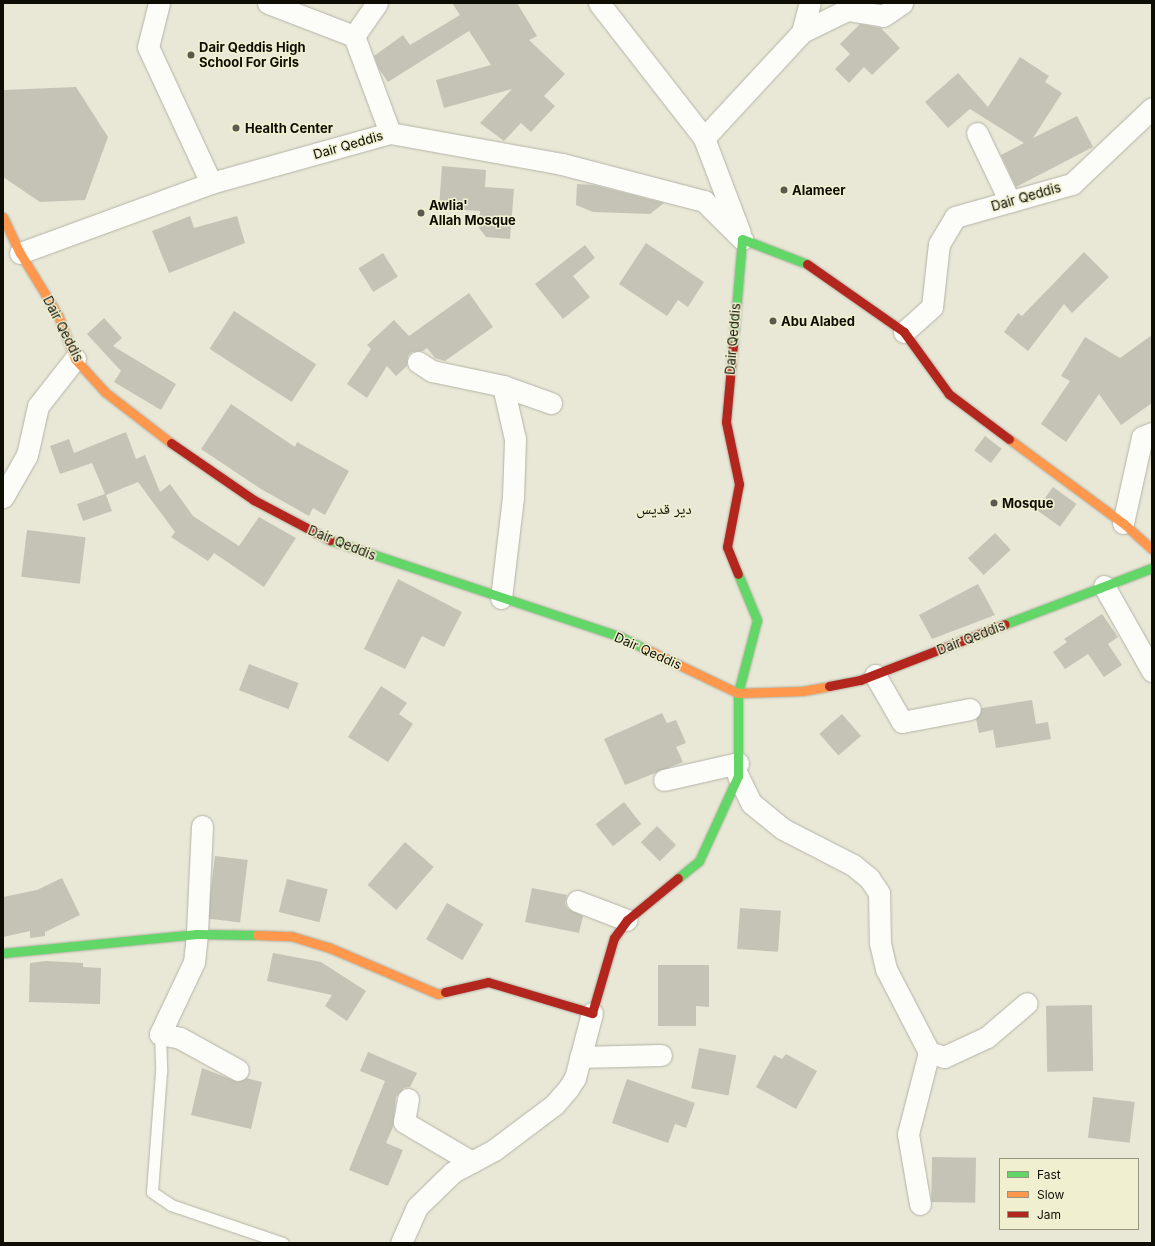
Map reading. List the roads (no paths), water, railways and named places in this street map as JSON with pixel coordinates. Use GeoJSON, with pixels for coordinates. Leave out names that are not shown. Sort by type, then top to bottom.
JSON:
{"type":"FeatureCollection","features":[{"type":"Feature","properties":{"kind":"street"},"geometry":{"type":"LineString","coordinates":[[159,3],[148,47],[211,183]]}},
{"type":"Feature","properties":{"kind":"street"},"geometry":{"type":"LineString","coordinates":[[268,3],[354,36],[390,133]]}},
{"type":"Feature","properties":{"kind":"street"},"geometry":{"type":"LineString","coordinates":[[354,36],[377,3]]}},
{"type":"Feature","properties":{"kind":"street"},"geometry":{"type":"LineString","coordinates":[[599,3],[704,138],[742,239]]}},
{"type":"Feature","properties":{"kind":"street"},"geometry":{"type":"LineString","coordinates":[[802,32],[810,3]]}},
{"type":"Feature","properties":{"kind":"street"},"geometry":{"type":"LineString","coordinates":[[704,138],[802,32],[847,10],[882,16],[902,3]]}},
{"type":"Feature","properties":{"kind":"street","name":"Dair Qeddis"},"geometry":{"type":"LineString","coordinates":[[904,332],[932,307],[939,244],[955,217],[1072,184],[1152,108]]}},
{"type":"Feature","properties":{"kind":"street","name":"Dair Qeddis"},"geometry":{"type":"LineString","coordinates":[[20,253],[211,183],[390,133],[562,164],[704,201],[742,239],[802,261],[904,332],[949,394],[1123,523],[1152,549]]}},
{"type":"Feature","properties":{"kind":"street"},"geometry":{"type":"LineString","coordinates":[[977,133],[1010,202]]}},
{"type":"Feature","properties":{"kind":"street","name":"Dair Qeddis"},"geometry":{"type":"LineString","coordinates":[[3,217],[20,253],[58,315],[75,358],[105,392],[164,438],[254,500],[321,537],[621,637],[738,693],[802,691],[860,680],[1152,568]]}},
{"type":"Feature","properties":{"kind":"street","name":"Dair Qeddis"},"geometry":{"type":"LineString","coordinates":[[738,693],[757,620],[727,547],[739,484],[726,422],[742,239]]}},
{"type":"Feature","properties":{"kind":"street"},"geometry":{"type":"LineString","coordinates":[[3,497],[27,455],[38,406],[75,358]]}},
{"type":"Feature","properties":{"kind":"street"},"geometry":{"type":"LineString","coordinates":[[418,362],[432,371],[503,386],[551,403]]}},
{"type":"Feature","properties":{"kind":"street"},"geometry":{"type":"LineString","coordinates":[[501,598],[513,497],[515,439],[503,386]]}},
{"type":"Feature","properties":{"kind":"street"},"geometry":{"type":"LineString","coordinates":[[1123,523],[1142,437],[1152,433]]}},
{"type":"Feature","properties":{"kind":"street"},"geometry":{"type":"LineString","coordinates":[[1104,586],[1152,671]]}},
{"type":"Feature","properties":{"kind":"street"},"geometry":{"type":"LineString","coordinates":[[875,675],[902,722],[970,709]]}},
{"type":"Feature","properties":{"kind":"street"},"geometry":{"type":"LineString","coordinates":[[738,693],[738,770],[751,803],[783,829],[853,865],[869,878],[879,893],[880,943],[886,969],[929,1052],[908,1134],[920,1204]]}},
{"type":"Feature","properties":{"kind":"street"},"geometry":{"type":"LineString","coordinates":[[664,780],[738,770]]}},
{"type":"Feature","properties":{"kind":"street"},"geometry":{"type":"LineString","coordinates":[[401,1243],[416,1207],[453,1172],[494,1150],[554,1105],[575,1078],[614,938],[627,920],[699,861],[738,770]]}},
{"type":"Feature","properties":{"kind":"street"},"geometry":{"type":"LineString","coordinates":[[202,826],[198,934],[194,962],[160,1034],[180,1038],[238,1070]]}},
{"type":"Feature","properties":{"kind":"street"},"geometry":{"type":"LineString","coordinates":[[577,901],[627,920]]}},
{"type":"Feature","properties":{"kind":"street"},"geometry":{"type":"LineString","coordinates":[[3,953],[198,934],[291,936],[328,946],[438,994],[488,982],[592,1013]]}},
{"type":"Feature","properties":{"kind":"street"},"geometry":{"type":"LineString","coordinates":[[929,1052],[944,1057],[987,1038],[1027,1003]]}},
{"type":"Feature","properties":{"kind":"street"},"geometry":{"type":"LineString","coordinates":[[580,1057],[661,1055]]}},
{"type":"Feature","properties":{"kind":"street"},"geometry":{"type":"LineString","coordinates":[[408,1099],[404,1122],[472,1162]]}},
{"type":"Feature","properties":{"kind":"lane"},"geometry":{"type":"LineString","coordinates":[[160,1034],[161,1072],[152,1192],[171,1205],[283,1243]]}},
{"type":"Feature","properties":{"kind":"place","name":"Dair Qeddis High School For Girls"},"geometry":{"type":"Point","coordinates":[191,55]}},
{"type":"Feature","properties":{"kind":"place","name":"Health Center"},"geometry":{"type":"Point","coordinates":[236,128]}},
{"type":"Feature","properties":{"kind":"place","name":"Alameer"},"geometry":{"type":"Point","coordinates":[784,190]}},
{"type":"Feature","properties":{"kind":"place","name":"Awlia' Allah Mosque"},"geometry":{"type":"Point","coordinates":[421,213]}},
{"type":"Feature","properties":{"kind":"place","name":"Abu Alabed"},"geometry":{"type":"Point","coordinates":[773,321]}},
{"type":"Feature","properties":{"kind":"place","name":"Mosque"},"geometry":{"type":"Point","coordinates":[994,503]}},
{"type":"Feature","properties":{"kind":"district","name":"دير قديس"},"geometry":{"type":"Point","coordinates":[664,509]}}]}
